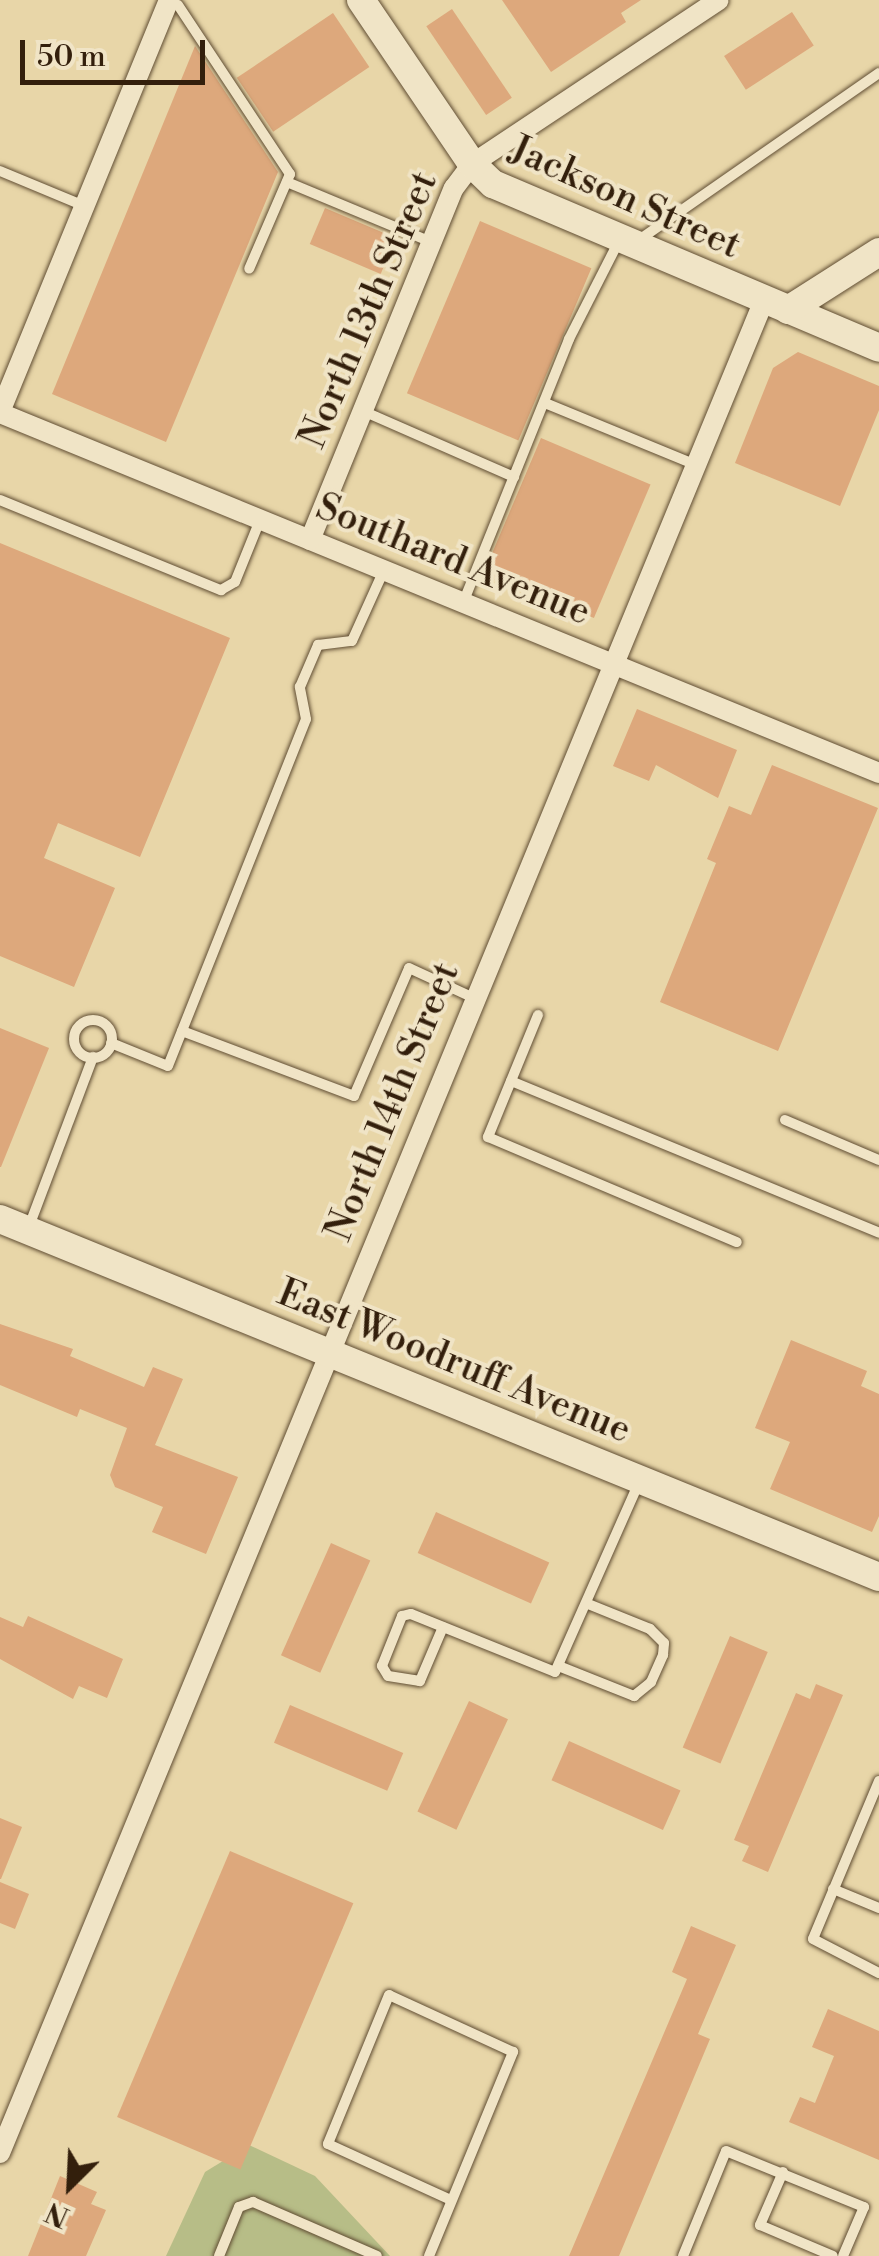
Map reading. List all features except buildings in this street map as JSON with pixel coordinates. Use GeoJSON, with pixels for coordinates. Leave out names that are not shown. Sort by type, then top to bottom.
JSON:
{"type":"FeatureCollection","features":[{"type":"Feature","properties":{"kind":"street","name":"Jackson Street"},"geometry":{"type":"LineString","coordinates":[[361,0],[472,164],[512,196],[879,348]]}},
{"type":"Feature","properties":{"kind":"street"},"geometry":{"type":"LineString","coordinates":[[472,164],[719,0]]}},
{"type":"Feature","properties":{"kind":"street"},"geometry":{"type":"LineString","coordinates":[[0,412],[9,366],[174,4]]}},
{"type":"Feature","properties":{"kind":"street","name":"North 13th Street"},"geometry":{"type":"LineString","coordinates":[[310,540],[454,188],[472,164]]}},
{"type":"Feature","properties":{"kind":"street"},"geometry":{"type":"LineString","coordinates":[[776,305],[879,252]]}},
{"type":"Feature","properties":{"kind":"street","name":"North 14th Street"},"geometry":{"type":"LineString","coordinates":[[0,2152],[9,2108],[330,1351],[610,663],[694,464],[776,305]]}},
{"type":"Feature","properties":{"kind":"street","name":"Southard Avenue"},"geometry":{"type":"LineString","coordinates":[[0,412],[879,773]]}},
{"type":"Feature","properties":{"kind":"street","name":"East Woodruff Avenue"},"geometry":{"type":"LineString","coordinates":[[0,1219],[879,1577]]}},
{"type":"Feature","properties":{"kind":"lane"},"geometry":{"type":"LineString","coordinates":[[174,4],[290,174],[250,269]]}},
{"type":"Feature","properties":{"kind":"lane"},"geometry":{"type":"LineString","coordinates":[[463,602],[545,403],[625,243],[879,72]]}},
{"type":"Feature","properties":{"kind":"lane"},"geometry":{"type":"LineString","coordinates":[[0,171],[85,206]]}},
{"type":"Feature","properties":{"kind":"lane"},"geometry":{"type":"LineString","coordinates":[[286,182],[432,242]]}},
{"type":"Feature","properties":{"kind":"lane"},"geometry":{"type":"LineString","coordinates":[[545,403],[694,464]]}},
{"type":"Feature","properties":{"kind":"lane"},"geometry":{"type":"LineString","coordinates":[[363,411],[514,478]]}},
{"type":"Feature","properties":{"kind":"lane"},"geometry":{"type":"LineString","coordinates":[[0,500],[221,590],[234,582],[260,519]]}},
{"type":"Feature","properties":{"kind":"lane"},"geometry":{"type":"LineString","coordinates":[[94,1057],[77,1050],[78,1026],[101,1022],[111,1043],[168,1066],[306,718],[300,687],[318,645],[352,641],[384,570]]}},
{"type":"Feature","properties":{"kind":"lane"},"geometry":{"type":"LineString","coordinates":[[182,1032],[354,1096],[409,968],[474,998]]}},
{"type":"Feature","properties":{"kind":"lane"},"geometry":{"type":"LineString","coordinates":[[538,1015],[488,1138],[736,1242]]}},
{"type":"Feature","properties":{"kind":"lane"},"geometry":{"type":"LineString","coordinates":[[28,1230],[94,1057],[111,1043]]}},
{"type":"Feature","properties":{"kind":"lane"},"geometry":{"type":"LineString","coordinates":[[512,1081],[879,1233]]}},
{"type":"Feature","properties":{"kind":"lane"},"geometry":{"type":"LineString","coordinates":[[785,1120],[879,1160]]}},
{"type":"Feature","properties":{"kind":"lane"},"geometry":{"type":"LineString","coordinates":[[561,1667],[640,1479]]}},
{"type":"Feature","properties":{"kind":"lane"},"geometry":{"type":"LineString","coordinates":[[442,1627],[420,1682],[388,1676],[382,1666],[402,1616],[442,1627],[544,1670],[561,1667],[634,1696],[651,1682],[664,1643],[650,1629],[588,1604]]}},
{"type":"Feature","properties":{"kind":"lane"},"geometry":{"type":"LineString","coordinates":[[879,1780],[813,1939],[879,1973]]}},
{"type":"Feature","properties":{"kind":"lane"},"geometry":{"type":"LineString","coordinates":[[834,1889],[879,1908]]}},
{"type":"Feature","properties":{"kind":"lane"},"geometry":{"type":"LineString","coordinates":[[429,2256],[513,2052],[389,1996],[328,2144],[451,2200]]}},
{"type":"Feature","properties":{"kind":"lane"},"geometry":{"type":"LineString","coordinates":[[683,2256],[726,2152],[864,2207],[842,2256]]}},
{"type":"Feature","properties":{"kind":"lane"},"geometry":{"type":"LineString","coordinates":[[783,2172],[760,2226],[832,2256]]}},
{"type":"Feature","properties":{"kind":"lane"},"geometry":{"type":"LineString","coordinates":[[219,2256],[239,2207],[253,2202],[377,2256]]}},
{"type":"Feature","properties":{"kind":"green space"},"geometry":{"type":"Polygon","coordinates":[[[249,2145],[315,2176],[390,2256],[166,2256],[205,2172],[249,2145]]]}}]}
